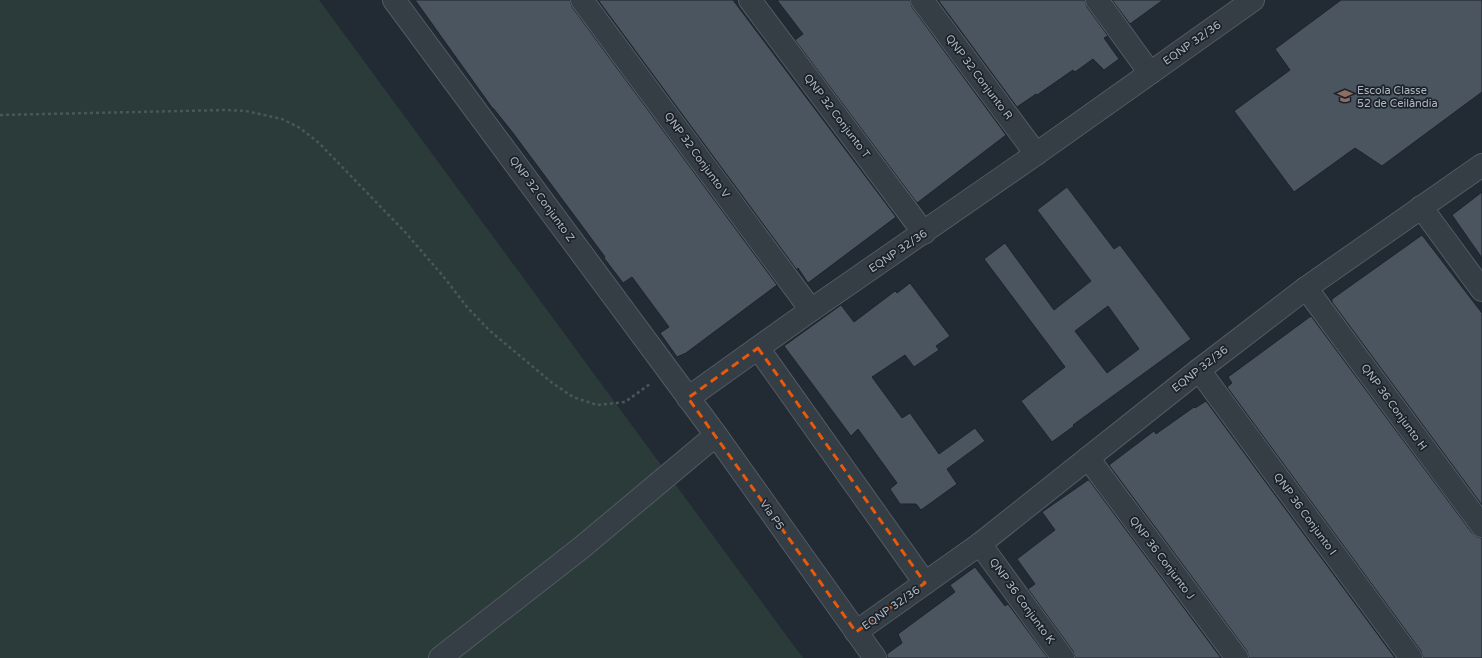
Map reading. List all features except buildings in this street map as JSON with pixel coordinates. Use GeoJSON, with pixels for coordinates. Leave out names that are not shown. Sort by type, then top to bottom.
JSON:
{"type":"FeatureCollection","features":[{"type":"Feature","properties":{"kind":"street","name":"QNP 32 Conjunto Z"},"geometry":{"type":"LineString","coordinates":[[394,0],[502,144],[665,369],[688,398]]}},
{"type":"Feature","properties":{"kind":"street","name":"QNP 32 Conjunto V"},"geometry":{"type":"LineString","coordinates":[[582,0],[811,310]]}},
{"type":"Feature","properties":{"kind":"street","name":"QNP 32 Conjunto T"},"geometry":{"type":"LineString","coordinates":[[750,0],[924,233]]}},
{"type":"Feature","properties":{"kind":"street","name":"QNP 32 Conjunto R"},"geometry":{"type":"LineString","coordinates":[[922,0],[1036,154]]}},
{"type":"Feature","properties":{"kind":"street"},"geometry":{"type":"LineString","coordinates":[[1097,0],[1150,73]]}},
{"type":"Feature","properties":{"kind":"street","name":"EQNP 32/36"},"geometry":{"type":"LineString","coordinates":[[688,398],[811,310],[1036,154],[1252,0]]}},
{"type":"Feature","properties":{"kind":"street","name":"EQNP 32/36"},"geometry":{"type":"LineString","coordinates":[[856,632],[980,544],[1199,370],[1306,288],[1482,165]]}},
{"type":"Feature","properties":{"kind":"street"},"geometry":{"type":"LineString","coordinates":[[1421,207],[1482,290]]}},
{"type":"Feature","properties":{"kind":"street","name":"QNP 36 Conjunto H"},"geometry":{"type":"LineString","coordinates":[[1306,288],[1482,526]]}},
{"type":"Feature","properties":{"kind":"street","name":"EQNP 32/36"},"geometry":{"type":"LineString","coordinates":[[758,348],[926,583]]}},
{"type":"Feature","properties":{"kind":"street","name":"QNP 36 Conjunto I"},"geometry":{"type":"LineString","coordinates":[[1199,370],[1411,658]]}},
{"type":"Feature","properties":{"kind":"street","name":"Via P5"},"geometry":{"type":"LineString","coordinates":[[688,398],[875,658]]}},
{"type":"Feature","properties":{"kind":"street"},"geometry":{"type":"LineString","coordinates":[[440,658],[582,548],[716,435]]}},
{"type":"Feature","properties":{"kind":"street","name":"QNP 36 Conjunto J"},"geometry":{"type":"LineString","coordinates":[[1088,458],[1236,658]]}},
{"type":"Feature","properties":{"kind":"street","name":"QNP 36 Conjunto K"},"geometry":{"type":"LineString","coordinates":[[980,544],[1063,658]]}},
{"type":"Feature","properties":{"kind":"path"},"geometry":{"type":"LineString","coordinates":[[0,115],[226,110],[246,111],[282,119],[300,128],[319,143],[364,188],[405,232],[443,276],[467,307],[489,330],[551,382],[573,397],[597,405],[626,402],[644,389],[665,369]]}},
{"type":"Feature","properties":{"kind":"highlighted area"},"geometry":{"type":"Polygon","coordinates":[[[758,348],[925,583],[856,632],[688,398],[758,348]]]}},
{"type":"Feature","properties":{"kind":"shaded area"},"geometry":{"type":"Polygon","coordinates":[[[0,0],[319,0],[803,658],[0,658],[0,0]]]}},
{"type":"Feature","properties":{"kind":"place","name":"Escola Classe 52 de Ceilândia"},"geometry":{"type":"Point","coordinates":[1345,96]}}]}
